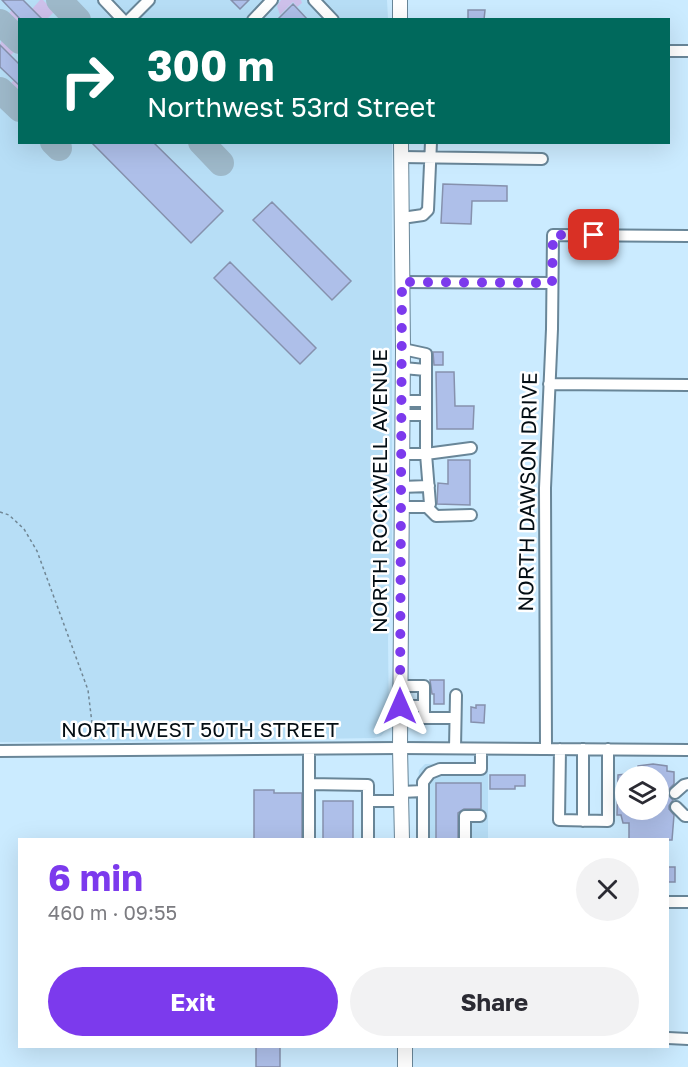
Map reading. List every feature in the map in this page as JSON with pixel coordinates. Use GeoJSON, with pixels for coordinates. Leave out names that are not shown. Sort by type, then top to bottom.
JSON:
{"type":"FeatureCollection","features":[{"type":"Feature","properties":{"kind":"main road"},"geometry":{"type":"LineString","coordinates":[[400,0],[400,18]]}},
{"type":"Feature","properties":{"kind":"main road","name":"NORTH ROCKWELL AVENUE"},"geometry":{"type":"LineString","coordinates":[[401,144],[403,368],[400,748],[402,838]]}},
{"type":"Feature","properties":{"kind":"main road"},"geometry":{"type":"LineString","coordinates":[[405,1048],[405,1067]]}},
{"type":"Feature","properties":{"kind":"street"},"geometry":{"type":"LineString","coordinates":[[104,0],[121,18]]}},
{"type":"Feature","properties":{"kind":"street"},"geometry":{"type":"LineString","coordinates":[[131,18],[149,0]]}},
{"type":"Feature","properties":{"kind":"street"},"geometry":{"type":"LineString","coordinates":[[255,18],[272,0]]}},
{"type":"Feature","properties":{"kind":"street"},"geometry":{"type":"LineString","coordinates":[[314,0],[331,18]]}},
{"type":"Feature","properties":{"kind":"street"},"geometry":{"type":"LineString","coordinates":[[670,51],[688,51]]}},
{"type":"Feature","properties":{"kind":"street"},"geometry":{"type":"LineString","coordinates":[[402,218],[423,215],[428,210],[431,144]]}},
{"type":"Feature","properties":{"kind":"street"},"geometry":{"type":"LineString","coordinates":[[401,157],[543,159]]}},
{"type":"Feature","properties":{"kind":"street","name":"NORTH DAWSON DRIVE"},"geometry":{"type":"LineString","coordinates":[[546,749],[545,488],[553,235],[688,236]]}},
{"type":"Feature","properties":{"kind":"street"},"geometry":{"type":"LineString","coordinates":[[402,282],[552,283]]}},
{"type":"Feature","properties":{"kind":"street"},"geometry":{"type":"LineString","coordinates":[[403,349],[426,354],[426,454],[430,504],[427,507]]}},
{"type":"Feature","properties":{"kind":"street"},"geometry":{"type":"LineString","coordinates":[[403,368],[426,369]]}},
{"type":"Feature","properties":{"kind":"street"},"geometry":{"type":"LineString","coordinates":[[549,384],[688,385]]}},
{"type":"Feature","properties":{"kind":"street"},"geometry":{"type":"LineString","coordinates":[[402,408],[426,401]]}},
{"type":"Feature","properties":{"kind":"street"},"geometry":{"type":"LineString","coordinates":[[402,408],[426,415]]}},
{"type":"Feature","properties":{"kind":"street"},"geometry":{"type":"LineString","coordinates":[[402,454],[426,454],[471,448]]}},
{"type":"Feature","properties":{"kind":"street"},"geometry":{"type":"LineString","coordinates":[[401,488],[429,486]]}},
{"type":"Feature","properties":{"kind":"street"},"geometry":{"type":"LineString","coordinates":[[401,507],[427,507],[436,516],[471,515]]}},
{"type":"Feature","properties":{"kind":"street"},"geometry":{"type":"LineString","coordinates":[[400,686],[424,686],[424,718],[455,718]]}},
{"type":"Feature","properties":{"kind":"street"},"geometry":{"type":"LineString","coordinates":[[450,769],[456,695]]}},
{"type":"Feature","properties":{"kind":"street"},"geometry":{"type":"LineString","coordinates":[[400,706],[424,706]]}},
{"type":"Feature","properties":{"kind":"street","name":"NORTHWEST 50TH STREET"},"geometry":{"type":"LineString","coordinates":[[0,751],[400,748],[688,750]]}},
{"type":"Feature","properties":{"kind":"street"},"geometry":{"type":"LineString","coordinates":[[423,838],[423,782],[430,773],[440,769],[480,769],[481,749]]}},
{"type":"Feature","properties":{"kind":"street"},"geometry":{"type":"LineString","coordinates":[[560,749],[559,820],[608,821],[609,749]]}},
{"type":"Feature","properties":{"kind":"street"},"geometry":{"type":"LineString","coordinates":[[583,749],[583,821]]}},
{"type":"Feature","properties":{"kind":"street"},"geometry":{"type":"LineString","coordinates":[[309,750],[309,838]]}},
{"type":"Feature","properties":{"kind":"street"},"geometry":{"type":"LineString","coordinates":[[309,784],[368,785],[368,838]]}},
{"type":"Feature","properties":{"kind":"street"},"geometry":{"type":"LineString","coordinates":[[675,793],[688,784]]}},
{"type":"Feature","properties":{"kind":"street"},"geometry":{"type":"LineString","coordinates":[[368,801],[423,791]]}},
{"type":"Feature","properties":{"kind":"street"},"geometry":{"type":"LineString","coordinates":[[675,807],[688,816]]}},
{"type":"Feature","properties":{"kind":"street"},"geometry":{"type":"LineString","coordinates":[[465,838],[465,816],[480,816]]}},
{"type":"Feature","properties":{"kind":"street"},"geometry":{"type":"LineString","coordinates":[[669,902],[688,902]]}},
{"type":"Feature","properties":{"kind":"street"},"geometry":{"type":"LineString","coordinates":[[669,1038],[688,1039]]}},
{"type":"Feature","properties":{"kind":"path"},"geometry":{"type":"LineString","coordinates":[[0,512],[9,515],[24,529],[37,551],[88,690],[95,751]]}},
{"type":"Feature","properties":{"kind":"shaded area"},"geometry":{"type":"Polygon","coordinates":[[[0,0],[387,0],[388,18],[18,18],[18,144],[392,144],[392,572],[388,639],[389,723],[386,730],[381,736],[374,738],[0,742],[0,0]]]}},
{"type":"Feature","properties":{"kind":"shaded area"},"geometry":{"type":"Polygon","coordinates":[[[40,0],[43,0],[53,10],[53,13],[48,18],[42,18],[32,9],[40,0]]]}},
{"type":"Feature","properties":{"kind":"shaded area"},"geometry":{"type":"Polygon","coordinates":[[[281,0],[301,0],[302,3],[297,7],[293,2],[280,15],[277,6],[281,0]]]}},
{"type":"Feature","properties":{"kind":"shaded area"},"geometry":{"type":"Polygon","coordinates":[[[12,10],[20,18],[18,18],[18,28],[14,29],[7,21],[7,15],[12,10]]]}},
{"type":"Feature","properties":{"kind":"shaded area"},"geometry":{"type":"Polygon","coordinates":[[[2,38],[8,38],[15,45],[15,51],[10,56],[0,45],[2,38]]]}},
{"type":"Feature","properties":{"kind":"shaded area"},"geometry":{"type":"Polygon","coordinates":[[[14,80],[18,85],[18,99],[8,90],[8,86],[14,80]]]}},
{"type":"Feature","properties":{"kind":"shaded area"},"geometry":{"type":"Polygon","coordinates":[[[488,762],[488,838],[416,838],[419,770],[425,764],[488,762]]]}},
{"type":"Feature","properties":{"kind":"building"},"geometry":{"type":"Polygon","coordinates":[[[2,0],[23,0],[41,18],[19,18],[2,0]]]}},
{"type":"Feature","properties":{"kind":"building"},"geometry":{"type":"Polygon","coordinates":[[[231,0],[249,0],[240,9],[231,0]]]}},
{"type":"Feature","properties":{"kind":"building"},"geometry":{"type":"Polygon","coordinates":[[[293,4],[306,18],[279,18],[293,4]]]}},
{"type":"Feature","properties":{"kind":"building"},"geometry":{"type":"Polygon","coordinates":[[[468,10],[485,10],[484,18],[468,18],[468,10]]]}},
{"type":"Feature","properties":{"kind":"building"},"geometry":{"type":"Polygon","coordinates":[[[0,45],[18,63],[18,84],[0,67],[0,45]]]}},
{"type":"Feature","properties":{"kind":"building"},"geometry":{"type":"Polygon","coordinates":[[[93,144],[155,144],[223,211],[191,243],[93,144]]]}},
{"type":"Feature","properties":{"kind":"building"},"geometry":{"type":"Polygon","coordinates":[[[443,184],[507,186],[507,201],[472,201],[471,224],[441,223],[443,184]]]}},
{"type":"Feature","properties":{"kind":"building"},"geometry":{"type":"Polygon","coordinates":[[[272,202],[351,281],[332,300],[253,220],[272,202]]]}},
{"type":"Feature","properties":{"kind":"building"},"geometry":{"type":"Polygon","coordinates":[[[230,262],[316,348],[300,364],[214,278],[230,262]]]}},
{"type":"Feature","properties":{"kind":"building"},"geometry":{"type":"Polygon","coordinates":[[[433,352],[443,352],[443,365],[434,365],[433,352]]]}},
{"type":"Feature","properties":{"kind":"building"},"geometry":{"type":"Polygon","coordinates":[[[436,372],[454,372],[455,406],[474,406],[473,429],[437,429],[436,372]]]}},
{"type":"Feature","properties":{"kind":"building"},"geometry":{"type":"Polygon","coordinates":[[[448,460],[470,460],[470,505],[437,504],[438,483],[448,484],[448,460]]]}},
{"type":"Feature","properties":{"kind":"building"},"geometry":{"type":"Polygon","coordinates":[[[430,680],[444,680],[444,704],[434,704],[430,680]]]}},
{"type":"Feature","properties":{"kind":"building"},"geometry":{"type":"Polygon","coordinates":[[[476,705],[485,705],[484,723],[471,722],[471,707],[476,708],[476,705]]]}},
{"type":"Feature","properties":{"kind":"building"},"geometry":{"type":"Polygon","coordinates":[[[653,764],[667,766],[638,766],[653,764]]]}},
{"type":"Feature","properties":{"kind":"building"},"geometry":{"type":"Polygon","coordinates":[[[669,771],[674,772],[674,784],[669,789],[669,771]]]}},
{"type":"Feature","properties":{"kind":"building"},"geometry":{"type":"Polygon","coordinates":[[[490,775],[525,775],[525,786],[515,786],[515,789],[490,789],[490,775]]]}},
{"type":"Feature","properties":{"kind":"building"},"geometry":{"type":"Polygon","coordinates":[[[436,783],[481,783],[481,809],[464,809],[458,813],[458,838],[436,838],[436,783]]]}},
{"type":"Feature","properties":{"kind":"building"},"geometry":{"type":"Polygon","coordinates":[[[254,790],[302,793],[302,838],[254,838],[254,790]]]}},
{"type":"Feature","properties":{"kind":"building"},"geometry":{"type":"Polygon","coordinates":[[[323,801],[353,801],[353,838],[323,838],[323,801]]]}},
{"type":"Feature","properties":{"kind":"building"},"geometry":{"type":"Polygon","coordinates":[[[669,809],[674,815],[672,840],[669,838],[629,838],[629,823],[623,823],[622,820],[669,820],[669,809]]]}},
{"type":"Feature","properties":{"kind":"building"},"geometry":{"type":"Polygon","coordinates":[[[669,867],[675,867],[675,882],[669,882],[669,867]]]}},
{"type":"Feature","properties":{"kind":"building"},"geometry":{"type":"Polygon","coordinates":[[[256,1048],[280,1048],[280,1067],[256,1067],[256,1048]]]}},
{"type":"Feature","properties":{"kind":"taxiway"},"geometry":{"type":"LineString","coordinates":[[59,0],[76,18]]}},
{"type":"Feature","properties":{"kind":"taxiway"},"geometry":{"type":"LineString","coordinates":[[0,22],[18,39]]}},
{"type":"Feature","properties":{"kind":"taxiway"},"geometry":{"type":"LineString","coordinates":[[0,90],[18,107]]}},
{"type":"Feature","properties":{"kind":"taxiway"},"geometry":{"type":"LineString","coordinates":[[55,144],[59,148]]}},
{"type":"Feature","properties":{"kind":"taxiway"},"geometry":{"type":"LineString","coordinates":[[203,144],[221,163]]}},
{"type":"Feature","properties":{"kind":"route"},"geometry":{"type":"LineString","coordinates":[[400,706],[402,282],[552,283],[553,235],[594,235]]}}]}
